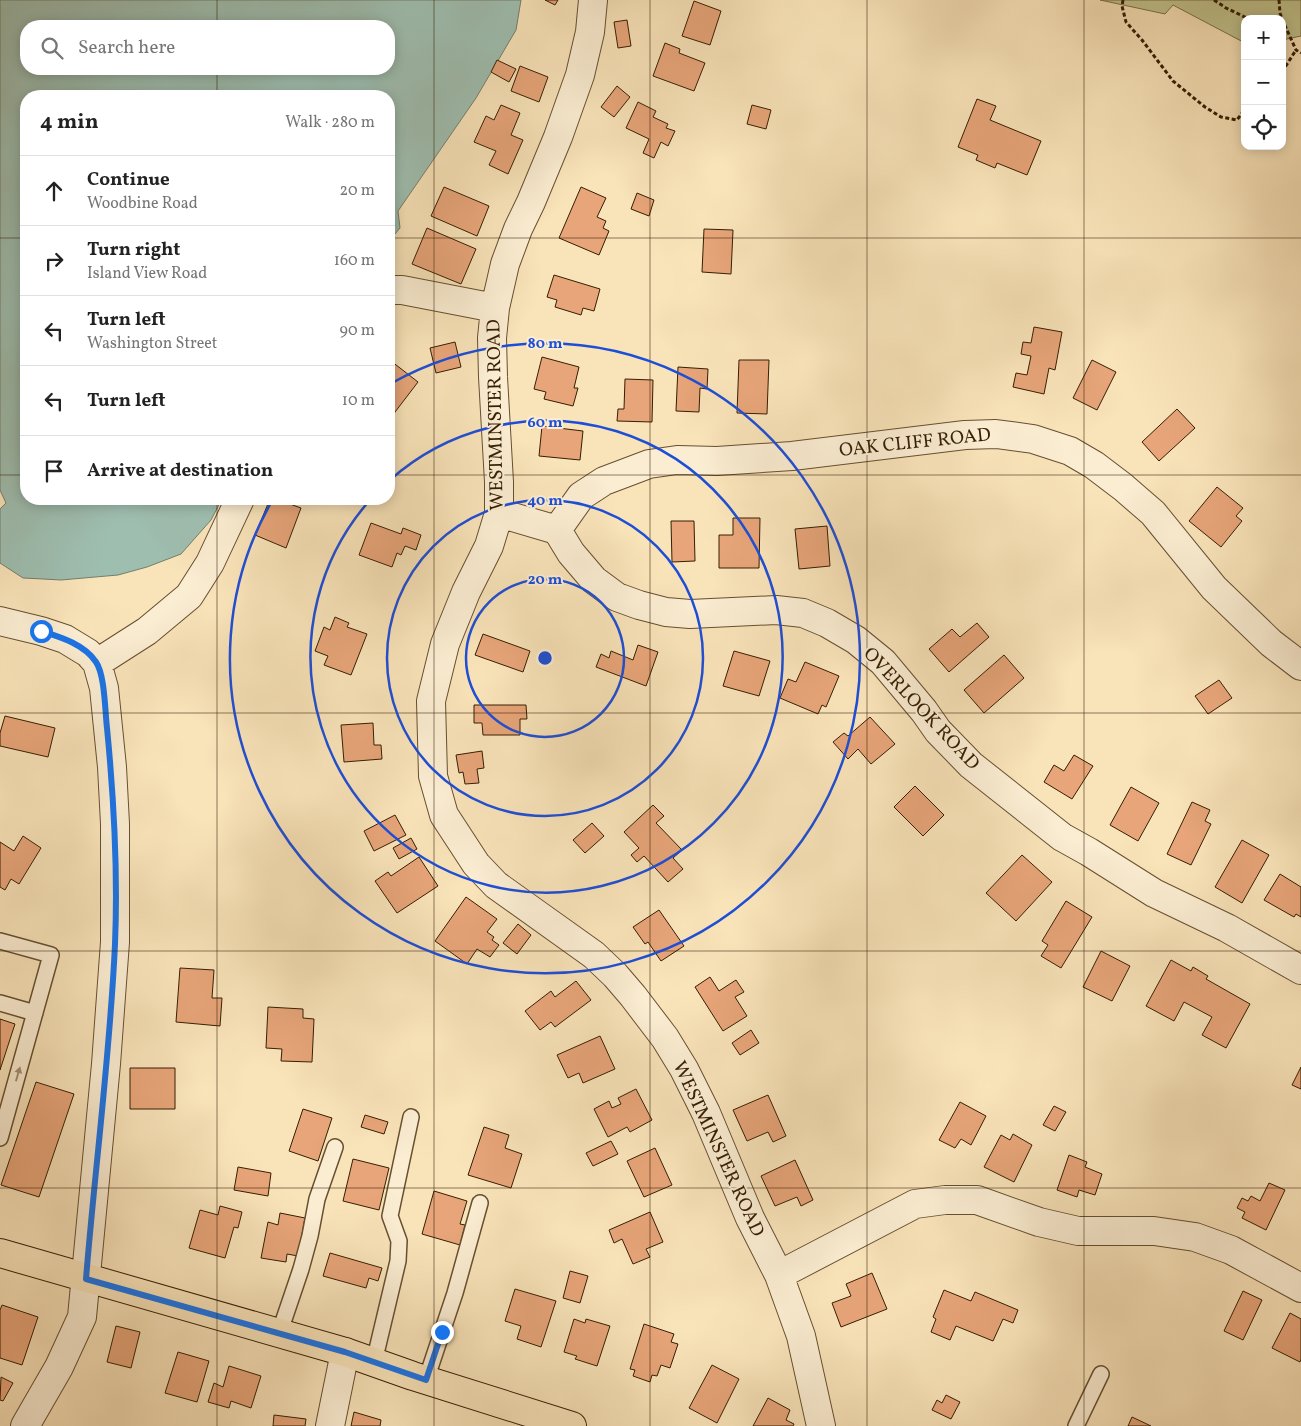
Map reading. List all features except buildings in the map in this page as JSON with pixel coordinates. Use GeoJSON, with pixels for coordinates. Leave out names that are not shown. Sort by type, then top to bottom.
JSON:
{"type":"FeatureCollection","features":[{"type":"Feature","properties":{"kind":"main road"},"geometry":{"type":"LineString","coordinates":[[0,1253],[345,1352],[426,1380],[572,1426]]}},
{"type":"Feature","properties":{"kind":"street","name":"WESTMINSTER ROAD"},"geometry":{"type":"LineString","coordinates":[[593,0],[590,32],[580,75],[558,137],[505,264],[495,308],[492,338],[499,513],[489,546],[466,592],[444,644],[430,701],[433,776],[444,816],[476,864],[496,885],[594,955],[615,975],[665,1038],[684,1069],[706,1113],[750,1218],[779,1274],[802,1336],[821,1426]]}},
{"type":"Feature","properties":{"kind":"street"},"geometry":{"type":"LineString","coordinates":[[395,290],[495,308]]}},
{"type":"Feature","properties":{"kind":"street","name":"OAK CLIFF ROAD"},"geometry":{"type":"LineString","coordinates":[[557,530],[580,496],[604,481],[649,464],[677,460],[717,461],[792,456],[965,435],[996,434],[1034,439],[1070,451],[1094,465],[1123,487],[1153,513],[1214,588],[1271,643],[1301,666]]}},
{"type":"Feature","properties":{"kind":"street"},"geometry":{"type":"LineString","coordinates":[[97,663],[148,631],[189,596],[210,564],[237,505]]}},
{"type":"Feature","properties":{"kind":"street"},"geometry":{"type":"LineString","coordinates":[[499,513],[557,530]]}},
{"type":"Feature","properties":{"kind":"street","name":"OVERLOOK ROAD"},"geometry":{"type":"LineString","coordinates":[[557,530],[571,552],[594,580],[617,597],[639,605],[666,612],[690,614],[776,610],[803,613],[828,622],[856,640],[883,662],[924,711],[938,731],[971,765],[1062,837],[1154,893],[1227,928],[1301,970]]}},
{"type":"Feature","properties":{"kind":"street"},"geometry":{"type":"LineString","coordinates":[[0,621],[65,639],[88,653],[97,663],[104,688],[112,767],[115,824],[115,942],[82,1316],[59,1367],[25,1426]]}},
{"type":"Feature","properties":{"kind":"street"},"geometry":{"type":"LineString","coordinates":[[779,1274],[915,1204],[945,1200],[977,1200],[1039,1222],[1078,1231],[1154,1231],[1196,1237],[1231,1250],[1301,1288]]}},
{"type":"Feature","properties":{"kind":"street"},"geometry":{"type":"LineString","coordinates":[[330,1426],[345,1352]]}},
{"type":"Feature","properties":{"kind":"lane"},"geometry":{"type":"LineString","coordinates":[[0,941],[51,955],[0,1138]]}},
{"type":"Feature","properties":{"kind":"lane"},"geometry":{"type":"LineString","coordinates":[[0,1003],[35,1013]]}},
{"type":"Feature","properties":{"kind":"lane"},"geometry":{"type":"LineString","coordinates":[[374,1362],[398,1261],[399,1241],[390,1216],[411,1116]]}},
{"type":"Feature","properties":{"kind":"lane"},"geometry":{"type":"LineString","coordinates":[[279,1334],[301,1269],[317,1199],[335,1147]]}},
{"type":"Feature","properties":{"kind":"lane"},"geometry":{"type":"LineString","coordinates":[[426,1380],[455,1293],[480,1203]]}},
{"type":"Feature","properties":{"kind":"lane"},"geometry":{"type":"LineString","coordinates":[[1076,1426],[1101,1374]]}},
{"type":"Feature","properties":{"kind":"path"},"geometry":{"type":"LineString","coordinates":[[1123,0],[1122,6],[1126,22],[1173,81],[1205,107],[1222,117],[1237,120],[1241,114]]}},
{"type":"Feature","properties":{"kind":"path"},"geometry":{"type":"LineString","coordinates":[[1214,0],[1241,15]]}},
{"type":"Feature","properties":{"kind":"path"},"geometry":{"type":"LineString","coordinates":[[1279,0],[1281,15]]}},
{"type":"Feature","properties":{"kind":"path"},"geometry":{"type":"LineString","coordinates":[[1286,28],[1296,50],[1301,53]]}},
{"type":"Feature","properties":{"kind":"path"},"geometry":{"type":"LineString","coordinates":[[1286,66],[1296,50]]}},
{"type":"Feature","properties":{"kind":"green space"},"geometry":{"type":"Polygon","coordinates":[[[1100,0],[1301,0],[1301,36],[1286,39],[1286,15],[1241,15],[1241,41],[1173,5],[1165,14],[1100,0]]]}},
{"type":"Feature","properties":{"kind":"shaded area"},"geometry":{"type":"Polygon","coordinates":[[[0,0],[521,0],[516,30],[476,98],[398,211],[400,228],[395,234],[395,90],[20,90],[20,505],[219,505],[211,520],[181,554],[147,567],[118,575],[61,580],[23,578],[0,563],[0,509],[6,503],[0,490],[0,0]]]}},
{"type":"Feature","properties":{"kind":"route"},"geometry":{"type":"LineString","coordinates":[[41,631],[65,639],[88,653],[97,663],[104,688],[112,767],[115,824],[115,942],[86,1279],[345,1352],[426,1380],[442,1332]]}}]}
